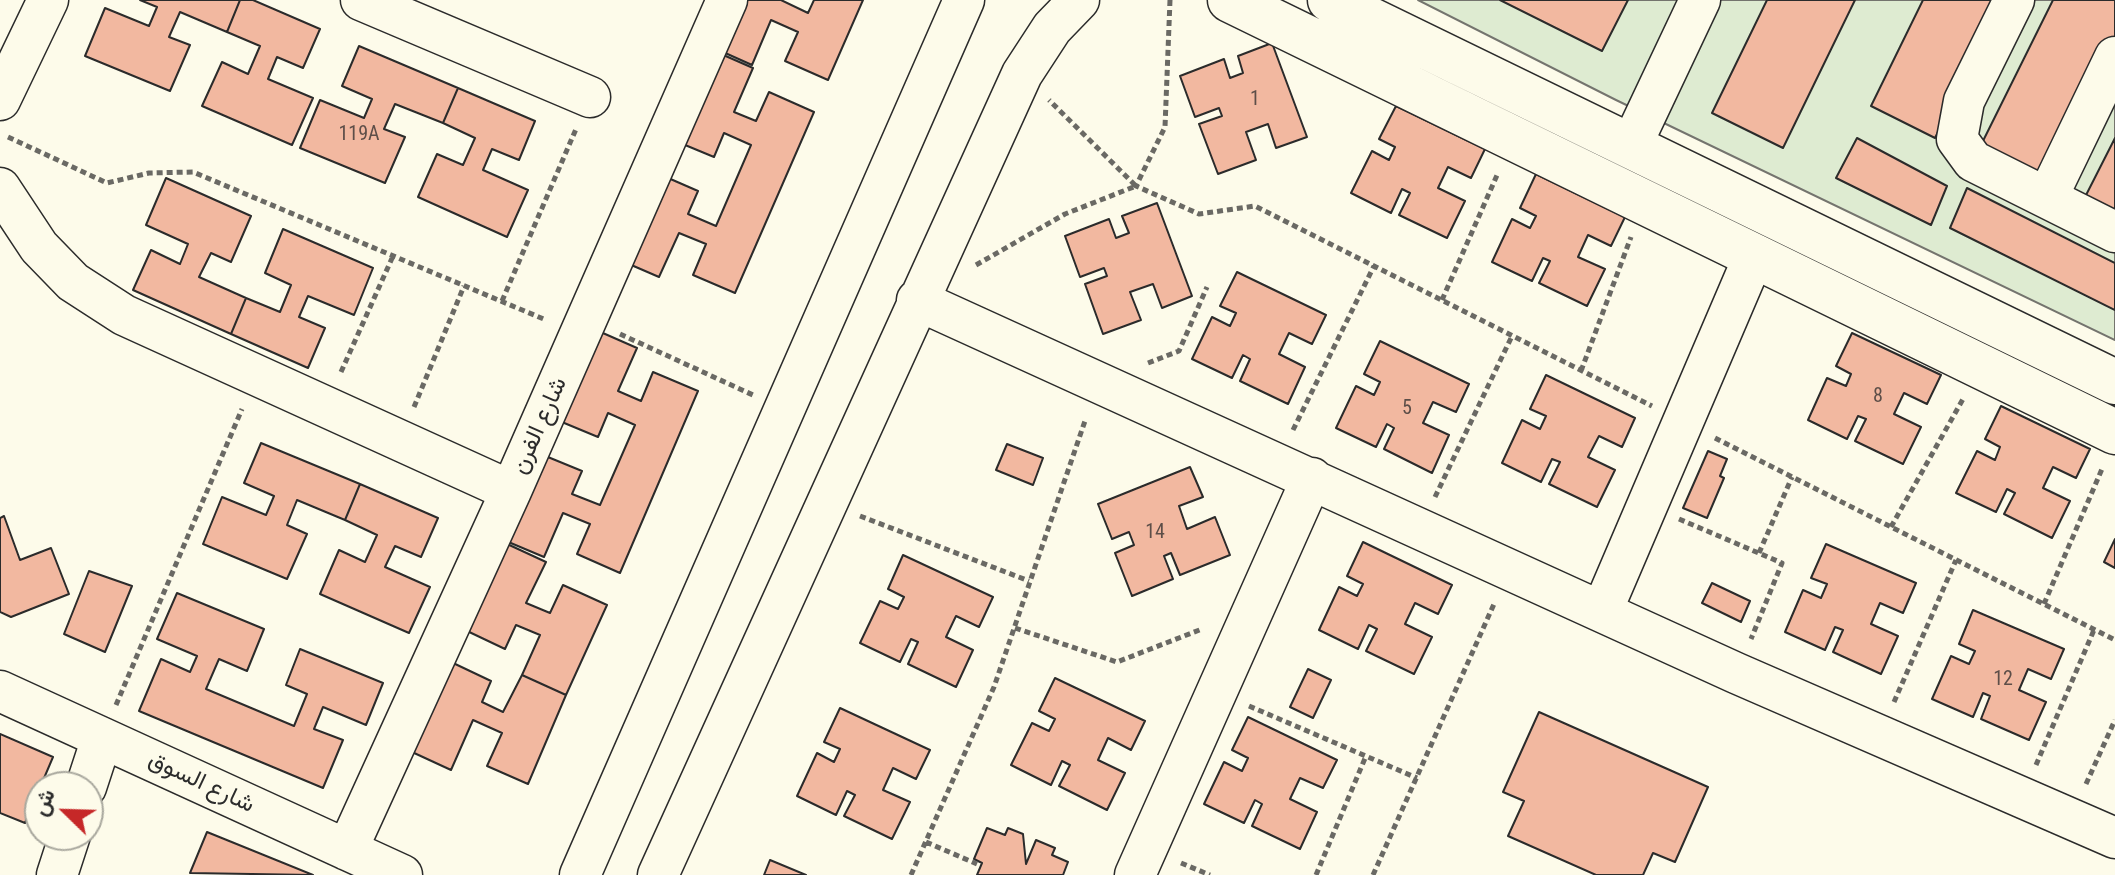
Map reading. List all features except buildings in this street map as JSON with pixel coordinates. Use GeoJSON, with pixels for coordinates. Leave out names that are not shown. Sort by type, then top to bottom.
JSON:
{"type":"FeatureCollection","features":[{"type":"Feature","properties":{"kind":"main road"},"geometry":{"type":"LineString","coordinates":[[1230,0],[1981,367],[2109,450]]}},
{"type":"Feature","properties":{"kind":"main road"},"geometry":{"type":"LineString","coordinates":[[1330,0],[2115,382]]}},
{"type":"Feature","properties":{"kind":"street"},"geometry":{"type":"LineString","coordinates":[[0,100],[48,0]]}},
{"type":"Feature","properties":{"kind":"street"},"geometry":{"type":"LineString","coordinates":[[361,0],[590,97]]}},
{"type":"Feature","properties":{"kind":"street","name":"شارع الفرن"},"geometry":{"type":"LineString","coordinates":[[347,850],[511,491],[727,0]]}},
{"type":"Feature","properties":{"kind":"street"},"geometry":{"type":"LineString","coordinates":[[580,875],[964,0]]}},
{"type":"Feature","properties":{"kind":"street"},"geometry":{"type":"LineString","coordinates":[[1631,146],[1700,0]]}},
{"type":"Feature","properties":{"kind":"street"},"geometry":{"type":"LineString","coordinates":[[2014,0],[1964,101],[1957,139],[1973,161],[2115,232]]}},
{"type":"Feature","properties":{"kind":"street"},"geometry":{"type":"LineString","coordinates":[[658,875],[917,300],[1022,74],[1057,9]]}},
{"type":"Feature","properties":{"kind":"street"},"geometry":{"type":"LineString","coordinates":[[2047,198],[2115,57]]}},
{"type":"Feature","properties":{"kind":"street"},"geometry":{"type":"LineString","coordinates":[[0,188],[39,247],[73,282],[124,315],[511,491]]}},
{"type":"Feature","properties":{"kind":"street"},"geometry":{"type":"LineString","coordinates":[[1602,611],[1754,256]]}},
{"type":"Feature","properties":{"kind":"street"},"geometry":{"type":"LineString","coordinates":[[917,300],[1736,673],[2115,838]]}},
{"type":"Feature","properties":{"kind":"street"},"geometry":{"type":"LineString","coordinates":[[1135,875],[1312,478]]}},
{"type":"Feature","properties":{"kind":"street","name":"شارع السوق"},"geometry":{"type":"LineString","coordinates":[[0,691],[402,875]]}},
{"type":"Feature","properties":{"kind":"street"},"geometry":{"type":"LineString","coordinates":[[91,771],[102,738]]}},
{"type":"Feature","properties":{"kind":"street"},"geometry":{"type":"LineString","coordinates":[[57,875],[65,851]]}},
{"type":"Feature","properties":{"kind":"path"},"geometry":{"type":"LineString","coordinates":[[970,269],[1065,214],[1136,186],[1165,127],[1170,0]]}},
{"type":"Feature","properties":{"kind":"path"},"geometry":{"type":"LineString","coordinates":[[1022,74],[1136,186],[1199,214],[1255,206],[2115,640]]}},
{"type":"Feature","properties":{"kind":"path"},"geometry":{"type":"LineString","coordinates":[[502,301],[590,97]]}},
{"type":"Feature","properties":{"kind":"path"},"geometry":{"type":"LineString","coordinates":[[0,133],[107,183],[149,173],[193,172],[464,286],[583,326],[786,410]]}},
{"type":"Feature","properties":{"kind":"path"},"geometry":{"type":"LineString","coordinates":[[1442,300],[1514,139]]}},
{"type":"Feature","properties":{"kind":"path"},"geometry":{"type":"LineString","coordinates":[[1581,371],[1644,203]]}},
{"type":"Feature","properties":{"kind":"path"},"geometry":{"type":"LineString","coordinates":[[326,406],[393,256]]}},
{"type":"Feature","properties":{"kind":"path"},"geometry":{"type":"LineString","coordinates":[[1276,462],[1374,266]]}},
{"type":"Feature","properties":{"kind":"path"},"geometry":{"type":"LineString","coordinates":[[400,440],[464,286]]}},
{"type":"Feature","properties":{"kind":"path"},"geometry":{"type":"LineString","coordinates":[[911,875],[994,687],[1098,383],[1179,351],[1207,287]]}},
{"type":"Feature","properties":{"kind":"path"},"geometry":{"type":"LineString","coordinates":[[1419,528],[1512,336]]}},
{"type":"Feature","properties":{"kind":"path"},"geometry":{"type":"LineString","coordinates":[[1891,527],[1981,367]]}},
{"type":"Feature","properties":{"kind":"path"},"geometry":{"type":"LineString","coordinates":[[102,738],[256,375]]}},
{"type":"Feature","properties":{"kind":"path"},"geometry":{"type":"LineString","coordinates":[[2044,604],[2109,450]]}},
{"type":"Feature","properties":{"kind":"path"},"geometry":{"type":"LineString","coordinates":[[1759,553],[1792,477]]}},
{"type":"Feature","properties":{"kind":"path"},"geometry":{"type":"LineString","coordinates":[[825,502],[1029,581]]}},
{"type":"Feature","properties":{"kind":"path"},"geometry":{"type":"LineString","coordinates":[[1647,505],[1782,563],[1736,673]]}},
{"type":"Feature","properties":{"kind":"path"},"geometry":{"type":"LineString","coordinates":[[1880,736],[1956,560]]}},
{"type":"Feature","properties":{"kind":"path"},"geometry":{"type":"LineString","coordinates":[[1373,875],[1508,570]]}},
{"type":"Feature","properties":{"kind":"path"},"geometry":{"type":"LineString","coordinates":[[1015,628],[1117,662],[1256,608]]}},
{"type":"Feature","properties":{"kind":"path"},"geometry":{"type":"LineString","coordinates":[[2021,799],[2094,630]]}},
{"type":"Feature","properties":{"kind":"path"},"geometry":{"type":"LineString","coordinates":[[1217,692],[1417,778]]}},
{"type":"Feature","properties":{"kind":"path"},"geometry":{"type":"LineString","coordinates":[[2070,820],[2115,720]]}},
{"type":"Feature","properties":{"kind":"path"},"geometry":{"type":"LineString","coordinates":[[1316,875],[1366,756]]}},
{"type":"Feature","properties":{"kind":"path"},"geometry":{"type":"LineString","coordinates":[[926,842],[977,864]]}},
{"type":"Feature","properties":{"kind":"green space"},"geometry":{"type":"Polygon","coordinates":[[[1418,0],[2115,0],[2115,340],[1616,100],[1418,0]]]}}]}
